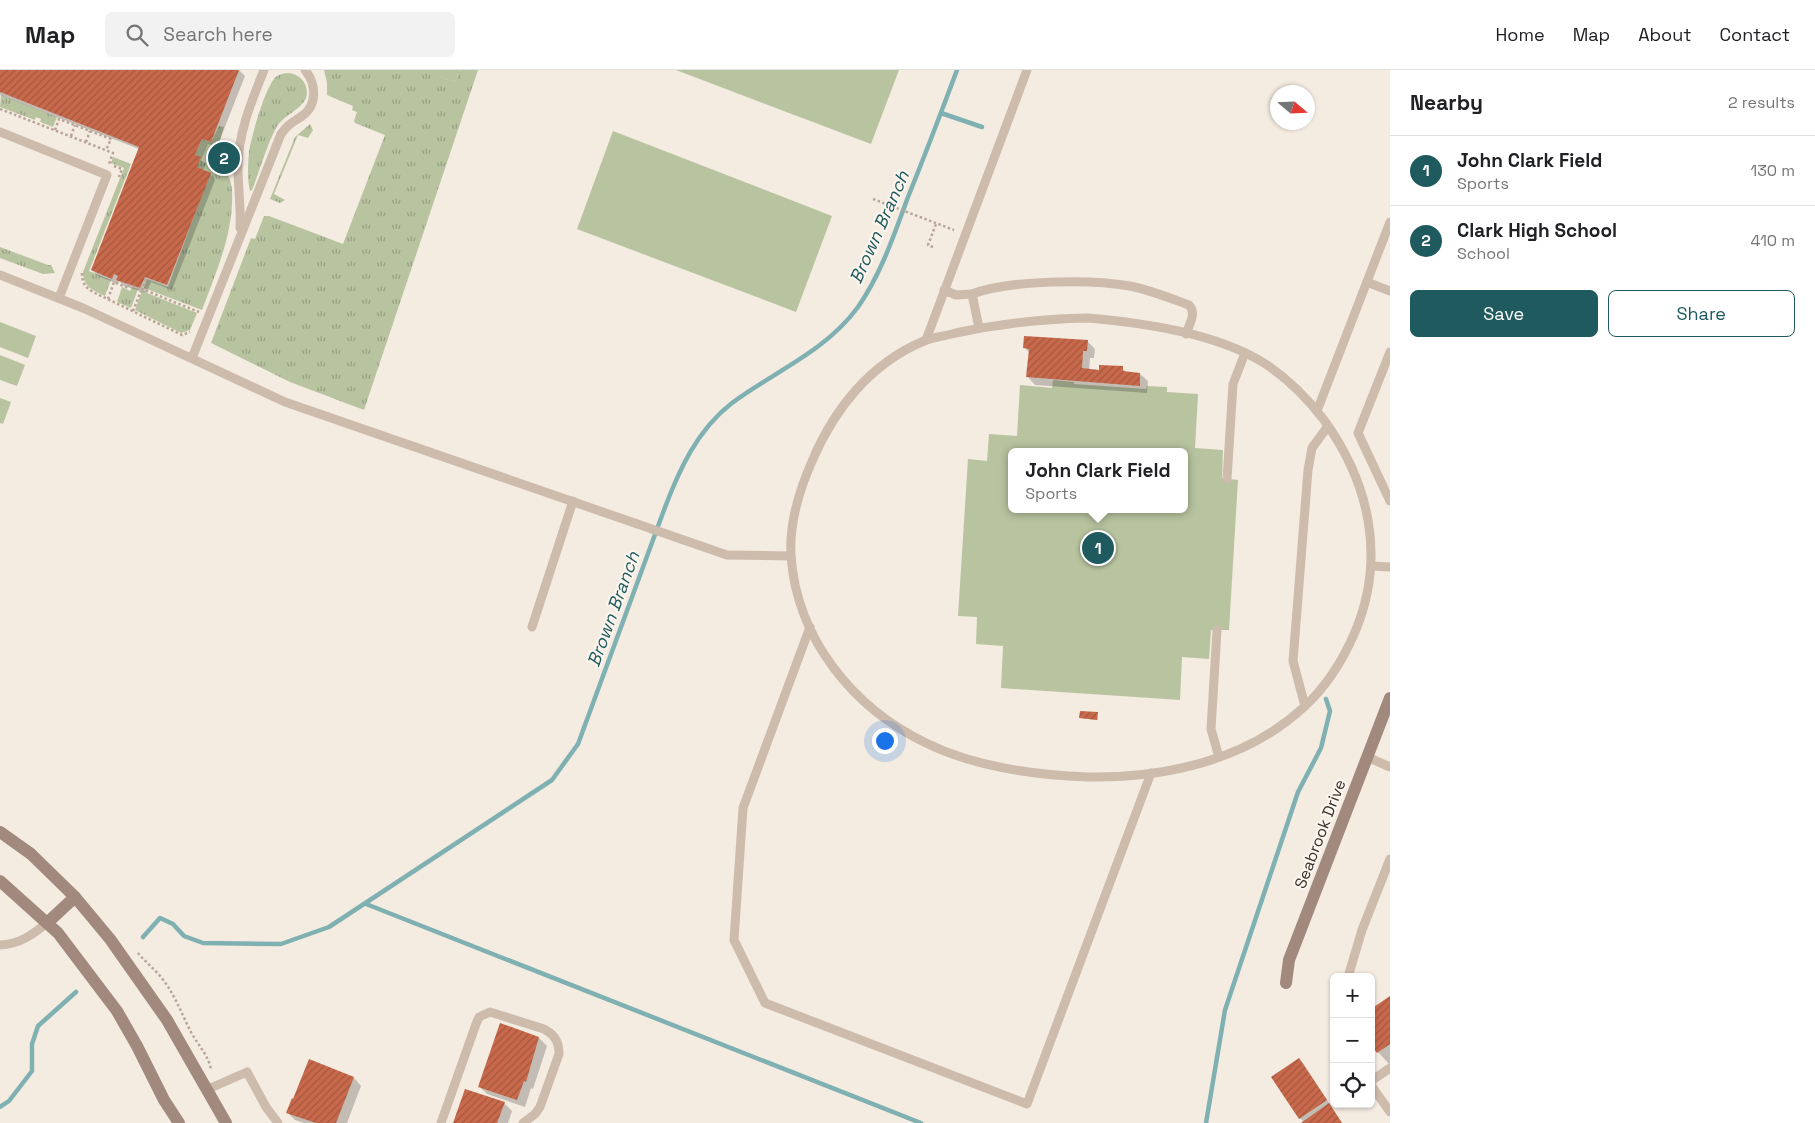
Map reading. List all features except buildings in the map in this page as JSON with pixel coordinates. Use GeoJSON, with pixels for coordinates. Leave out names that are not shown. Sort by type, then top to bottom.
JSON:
{"type":"FeatureCollection","features":[{"type":"Feature","properties":{"kind":"street","name":"Seabrook Drive"},"geometry":{"type":"LineString","coordinates":[[1286,983],[1289,960],[1390,698]]}},
{"type":"Feature","properties":{"kind":"street"},"geometry":{"type":"LineString","coordinates":[[0,832],[30,854],[75,897],[127,962],[167,1020],[226,1123]]}},
{"type":"Feature","properties":{"kind":"street"},"geometry":{"type":"LineString","coordinates":[[0,881],[58,933],[117,1011],[164,1100],[180,1123]]}},
{"type":"Feature","properties":{"kind":"street"},"geometry":{"type":"LineString","coordinates":[[47,923],[75,897]]}},
{"type":"Feature","properties":{"kind":"lane"},"geometry":{"type":"LineString","coordinates":[[192,358],[281,134],[289,123],[304,115],[312,104],[314,91],[312,78],[305,70]]}},
{"type":"Feature","properties":{"kind":"lane"},"geometry":{"type":"LineString","coordinates":[[926,340],[1027,70]]}},
{"type":"Feature","properties":{"kind":"lane"},"geometry":{"type":"LineString","coordinates":[[239,237],[241,205],[238,165],[242,140],[253,98],[265,71]]}},
{"type":"Feature","properties":{"kind":"lane"},"geometry":{"type":"LineString","coordinates":[[0,132],[107,175],[59,298]]}},
{"type":"Feature","properties":{"kind":"lane"},"geometry":{"type":"LineString","coordinates":[[1317,411],[1390,222]]}},
{"type":"Feature","properties":{"kind":"lane"},"geometry":{"type":"LineString","coordinates":[[0,275],[59,298],[285,402],[727,555],[791,556]]}},
{"type":"Feature","properties":{"kind":"lane"},"geometry":{"type":"LineString","coordinates":[[944,290],[956,295],[972,294],[987,289],[1066,282],[1132,287],[1189,305],[1193,309],[1193,313],[1186,334]]}},
{"type":"Feature","properties":{"kind":"lane"},"geometry":{"type":"LineString","coordinates":[[1367,282],[1390,291]]}},
{"type":"Feature","properties":{"kind":"lane"},"geometry":{"type":"LineString","coordinates":[[972,294],[979,328]]}},
{"type":"Feature","properties":{"kind":"lane"},"geometry":{"type":"LineString","coordinates":[[1088,318],[1130,322],[1186,334],[1245,353],[1266,364],[1286,380],[1317,411],[1348,459],[1361,489],[1371,536],[1371,566],[1362,616],[1340,662],[1327,682],[1305,706],[1262,738],[1238,751],[1182,769],[1090,777],[1046,774],[984,763],[942,750],[894,725],[867,705],[835,671],[820,650],[810,627],[796,582],[791,556],[795,519],[802,488],[810,465],[832,421],[858,386],[889,361],[926,340],[1027,320],[1088,318]]}},
{"type":"Feature","properties":{"kind":"lane"},"geometry":{"type":"LineString","coordinates":[[1390,352],[1358,433],[1390,501]]}},
{"type":"Feature","properties":{"kind":"lane"},"geometry":{"type":"LineString","coordinates":[[1227,479],[1233,384],[1245,353]]}},
{"type":"Feature","properties":{"kind":"lane"},"geometry":{"type":"LineString","coordinates":[[1305,706],[1293,661],[1308,470],[1312,448],[1328,426]]}},
{"type":"Feature","properties":{"kind":"lane"},"geometry":{"type":"LineString","coordinates":[[532,627],[573,502]]}},
{"type":"Feature","properties":{"kind":"lane"},"geometry":{"type":"LineString","coordinates":[[1371,566],[1390,567]]}},
{"type":"Feature","properties":{"kind":"lane"},"geometry":{"type":"LineString","coordinates":[[810,627],[744,808],[734,940],[765,1003],[1027,1104],[1151,773]]}},
{"type":"Feature","properties":{"kind":"lane"},"geometry":{"type":"LineString","coordinates":[[1217,630],[1211,729],[1219,758]]}},
{"type":"Feature","properties":{"kind":"lane"},"geometry":{"type":"LineString","coordinates":[[1367,756],[1390,767]]}},
{"type":"Feature","properties":{"kind":"lane"},"geometry":{"type":"LineString","coordinates":[[1349,973],[1362,930],[1390,859]]}},
{"type":"Feature","properties":{"kind":"lane"},"geometry":{"type":"LineString","coordinates":[[0,945],[12,944],[28,938],[47,923]]}},
{"type":"Feature","properties":{"kind":"lane"},"geometry":{"type":"LineString","coordinates":[[441,1123],[479,1017],[490,1012],[544,1029],[551,1033],[559,1046],[559,1054],[540,1107],[535,1114],[523,1123]]}},
{"type":"Feature","properties":{"kind":"lane"},"geometry":{"type":"LineString","coordinates":[[1375,1078],[1390,1068]]}},
{"type":"Feature","properties":{"kind":"lane"},"geometry":{"type":"LineString","coordinates":[[206,1090],[247,1072],[266,1107],[278,1123]]}},
{"type":"Feature","properties":{"kind":"lane"},"geometry":{"type":"LineString","coordinates":[[1375,1091],[1390,1112]]}},
{"type":"Feature","properties":{"kind":"path"},"geometry":{"type":"LineString","coordinates":[[0,109],[113,153],[109,164],[122,169],[119,178]]}},
{"type":"Feature","properties":{"kind":"path"},"geometry":{"type":"LineString","coordinates":[[54,130],[59,119],[75,125],[111,139],[106,150]]}},
{"type":"Feature","properties":{"kind":"path"},"geometry":{"type":"LineString","coordinates":[[71,136],[75,125]]}},
{"type":"Feature","properties":{"kind":"path"},"geometry":{"type":"LineString","coordinates":[[86,142],[90,131]]}},
{"type":"Feature","properties":{"kind":"path"},"geometry":{"type":"LineString","coordinates":[[872,199],[942,226]]}},
{"type":"Feature","properties":{"kind":"path"},"geometry":{"type":"LineString","coordinates":[[933,247],[928,245],[936,224]]}},
{"type":"Feature","properties":{"kind":"path"},"geometry":{"type":"LineString","coordinates":[[82,273],[82,282],[85,287],[108,299],[182,335],[189,333],[193,329]]}},
{"type":"Feature","properties":{"kind":"path"},"geometry":{"type":"LineString","coordinates":[[133,311],[146,279]]}},
{"type":"Feature","properties":{"kind":"path"},"geometry":{"type":"LineString","coordinates":[[108,299],[114,282],[128,288],[129,285],[200,312],[196,320]]}},
{"type":"Feature","properties":{"kind":"green space"},"geometry":{"type":"Polygon","coordinates":[[[324,70],[442,70],[440,77],[455,82],[460,70],[478,70],[364,410],[290,382],[211,343],[251,238],[255,239],[264,216],[269,216],[343,244],[385,135],[355,123],[357,112],[352,110],[353,106],[327,95],[324,70]]]}},
{"type":"Feature","properties":{"kind":"green space"},"geometry":{"type":"Polygon","coordinates":[[[442,70],[460,70],[455,82],[439,77],[442,70]]]}},
{"type":"Feature","properties":{"kind":"green space"},"geometry":{"type":"Polygon","coordinates":[[[676,70],[899,70],[871,144],[676,70]]]}},
{"type":"Feature","properties":{"kind":"green space"},"geometry":{"type":"Polygon","coordinates":[[[289,73],[297,75],[303,81],[307,89],[306,98],[300,106],[279,123],[250,191],[248,176],[249,152],[260,111],[273,81],[278,75],[289,73]]]}},
{"type":"Feature","properties":{"kind":"green space"},"geometry":{"type":"Polygon","coordinates":[[[1,95],[57,117],[53,127],[40,122],[41,119],[36,117],[35,120],[0,107],[1,95]]]}},
{"type":"Feature","properties":{"kind":"green space"},"geometry":{"type":"Polygon","coordinates":[[[310,124],[313,130],[308,138],[298,135],[274,194],[285,200],[280,203],[270,199],[295,137],[310,124]]]}},
{"type":"Feature","properties":{"kind":"green space"},"geometry":{"type":"Polygon","coordinates":[[[219,126],[224,127],[219,144],[218,157],[225,158],[232,187],[232,207],[223,252],[202,310],[144,288],[147,279],[168,287],[210,173],[197,167],[195,155],[202,139],[211,142],[219,126]]]}},
{"type":"Feature","properties":{"kind":"green space"},"geometry":{"type":"Polygon","coordinates":[[[613,131],[832,216],[796,312],[577,229],[613,131]]]}},
{"type":"Feature","properties":{"kind":"green space"},"geometry":{"type":"Polygon","coordinates":[[[113,157],[131,164],[89,271],[111,280],[105,296],[87,285],[83,272],[124,168],[111,163],[113,157]]]}},
{"type":"Feature","properties":{"kind":"green space"},"geometry":{"type":"Polygon","coordinates":[[[0,247],[51,265],[55,273],[43,274],[0,258],[0,247]]]}},
{"type":"Feature","properties":{"kind":"green space"},"geometry":{"type":"Polygon","coordinates":[[[122,287],[130,291],[132,287],[138,289],[131,308],[117,302],[122,287]]]}},
{"type":"Feature","properties":{"kind":"green space"},"geometry":{"type":"Polygon","coordinates":[[[142,291],[197,313],[190,330],[181,333],[135,310],[142,291]]]}},
{"type":"Feature","properties":{"kind":"green space"},"geometry":{"type":"Polygon","coordinates":[[[0,322],[36,336],[28,358],[0,347],[0,322]]]}},
{"type":"Feature","properties":{"kind":"green space"},"geometry":{"type":"Polygon","coordinates":[[[0,355],[25,365],[17,386],[0,380],[0,355]]]}},
{"type":"Feature","properties":{"kind":"green space"},"geometry":{"type":"Polygon","coordinates":[[[1053,380],[1074,382],[1074,384],[1146,389],[1147,386],[1167,387],[1167,392],[1198,394],[1195,448],[1223,450],[1222,478],[1238,480],[1229,630],[1211,630],[1209,659],[1182,657],[1180,700],[1001,688],[1003,646],[976,644],[977,617],[958,616],[968,459],[987,461],[989,434],[1017,436],[1020,385],[1052,388],[1053,380]]]}},
{"type":"Feature","properties":{"kind":"green space"},"geometry":{"type":"Polygon","coordinates":[[[0,398],[11,402],[3,424],[0,423],[0,398]]]}},
{"type":"Feature","properties":{"kind":"waterway","name":"Brown Branch"},"geometry":{"type":"LineString","coordinates":[[143,937],[160,918],[173,924],[184,936],[203,943],[281,944],[329,927],[552,780],[578,744],[664,510],[683,466],[709,425],[732,403],[815,349],[845,323],[858,307],[874,281],[886,254],[957,70]]}},
{"type":"Feature","properties":{"kind":"waterway"},"geometry":{"type":"LineString","coordinates":[[941,113],[982,127]]}},
{"type":"Feature","properties":{"kind":"waterway"},"geometry":{"type":"LineString","coordinates":[[1206,1123],[1225,1010],[1298,792],[1321,748],[1330,711],[1326,699]]}},
{"type":"Feature","properties":{"kind":"waterway"},"geometry":{"type":"LineString","coordinates":[[366,904],[921,1123]]}},
{"type":"Feature","properties":{"kind":"waterway","name":"Brown Branch"},"geometry":{"type":"LineString","coordinates":[[0,1107],[9,1101],[32,1071],[32,1044],[38,1026],[76,992]]}},
{"type":"Feature","properties":{"kind":"place","name":"Clark High School"},"geometry":{"type":"Point","coordinates":[224,158]}},
{"type":"Feature","properties":{"kind":"place","name":"John Clark Field"},"geometry":{"type":"Point","coordinates":[1098,548]}}]}
